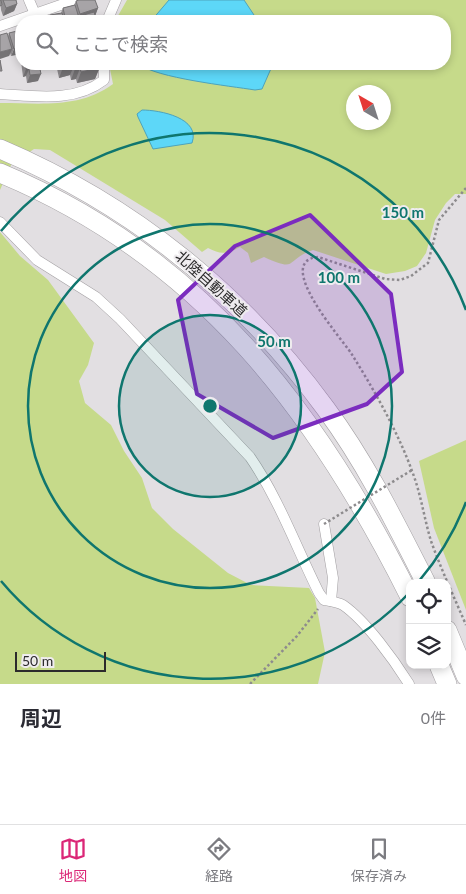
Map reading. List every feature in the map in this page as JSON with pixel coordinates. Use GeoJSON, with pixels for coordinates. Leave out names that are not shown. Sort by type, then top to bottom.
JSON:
{"type":"FeatureCollection","features":[{"type":"Feature","properties":{"kind":"highway","name":"北陸自動車道"},"geometry":{"type":"LineString","coordinates":[[0,149],[51,172],[119,210],[166,244],[228,296],[296,370],[327,410],[381,497],[424,579]]}},
{"type":"Feature","properties":{"kind":"highway","name":"北陸自動車道"},"geometry":{"type":"LineString","coordinates":[[0,173],[68,205],[144,254],[213,312],[248,347],[281,385],[336,464],[364,510],[406,589]]}},
{"type":"Feature","properties":{"kind":"highway"},"geometry":{"type":"LineString","coordinates":[[451,640],[466,676]]}},
{"type":"Feature","properties":{"kind":"highway"},"geometry":{"type":"LineString","coordinates":[[441,669],[447,684]]}},
{"type":"Feature","properties":{"kind":"street"},"geometry":{"type":"LineString","coordinates":[[29,0],[34,14]]}},
{"type":"Feature","properties":{"kind":"street"},"geometry":{"type":"LineString","coordinates":[[31,15],[75,0]]}},
{"type":"Feature","properties":{"kind":"street"},"geometry":{"type":"LineString","coordinates":[[110,15],[116,0]]}},
{"type":"Feature","properties":{"kind":"street"},"geometry":{"type":"LineString","coordinates":[[0,26],[15,21]]}},
{"type":"Feature","properties":{"kind":"street"},"geometry":{"type":"LineString","coordinates":[[0,94],[62,97],[97,86],[104,80],[104,70]]}},
{"type":"Feature","properties":{"kind":"street"},"geometry":{"type":"LineString","coordinates":[[0,222],[37,260],[96,297],[120,319],[250,457],[267,481],[314,584],[328,601],[342,604],[357,618],[397,665],[409,684]]}},
{"type":"Feature","properties":{"kind":"street"},"geometry":{"type":"LineString","coordinates":[[324,524],[333,578],[328,601]]}},
{"type":"Feature","properties":{"kind":"path"},"geometry":{"type":"LineString","coordinates":[[466,188],[439,220],[428,263],[411,276],[400,280],[385,279],[318,257],[309,258],[302,267],[307,289],[356,361],[385,414],[412,470],[431,541],[466,625]]}},
{"type":"Feature","properties":{"kind":"path"},"geometry":{"type":"LineString","coordinates":[[324,524],[412,470]]}},
{"type":"Feature","properties":{"kind":"path"},"geometry":{"type":"LineString","coordinates":[[250,684],[328,601]]}},
{"type":"Feature","properties":{"kind":"highlighted area"},"geometry":{"type":"Polygon","coordinates":[[[310,215],[391,294],[402,372],[367,404],[273,438],[197,394],[178,300],[235,246],[310,215]]]}},
{"type":"Feature","properties":{"kind":"green space"},"geometry":{"type":"Polygon","coordinates":[[[127,0],[466,0],[466,194],[455,194],[446,203],[435,220],[426,253],[417,266],[405,271],[386,274],[313,250],[287,264],[275,262],[264,257],[251,263],[248,253],[240,247],[224,253],[208,248],[202,252],[165,220],[50,150],[34,149],[11,165],[0,190],[0,103],[59,103],[87,98],[113,84],[110,70],[451,70],[451,15],[118,15],[127,0]]]}},
{"type":"Feature","properties":{"kind":"green space"},"geometry":{"type":"Polygon","coordinates":[[[0,232],[20,256],[48,280],[94,343],[88,365],[79,381],[85,403],[111,425],[124,451],[142,478],[152,508],[173,529],[228,573],[251,585],[309,588],[315,598],[325,652],[318,684],[0,684],[0,232]]]}},
{"type":"Feature","properties":{"kind":"green space"},"geometry":{"type":"Polygon","coordinates":[[[466,440],[466,610],[434,528],[419,461],[466,440]]]}},
{"type":"Feature","properties":{"kind":"water"},"geometry":{"type":"Polygon","coordinates":[[[169,0],[244,0],[254,15],[156,15],[169,0]]]}},
{"type":"Feature","properties":{"kind":"water"},"geometry":{"type":"Polygon","coordinates":[[[151,70],[270,70],[262,89],[255,90],[212,84],[151,70]]]}},
{"type":"Feature","properties":{"kind":"water"},"geometry":{"type":"Polygon","coordinates":[[[142,110],[168,114],[185,122],[191,127],[193,134],[192,143],[153,149],[137,114],[142,110]]]}},
{"type":"Feature","properties":{"kind":"building"},"geometry":{"type":"Polygon","coordinates":[[[3,0],[16,0],[17,4],[6,8],[3,0]]]}},
{"type":"Feature","properties":{"kind":"building"},"geometry":{"type":"Polygon","coordinates":[[[95,0],[98,8],[80,14],[76,1],[95,0]]]}},
{"type":"Feature","properties":{"kind":"building"},"geometry":{"type":"Polygon","coordinates":[[[75,5],[78,15],[65,15],[63,8],[75,5]]]}},
{"type":"Feature","properties":{"kind":"building"},"geometry":{"type":"Polygon","coordinates":[[[94,12],[95,15],[84,15],[94,12]]]}},
{"type":"Feature","properties":{"kind":"building"},"geometry":{"type":"Polygon","coordinates":[[[15,32],[15,49],[14,49],[9,33],[15,32]]]}},
{"type":"Feature","properties":{"kind":"building"},"geometry":{"type":"Polygon","coordinates":[[[7,33],[12,49],[0,52],[0,35],[7,33]]]}},
{"type":"Feature","properties":{"kind":"building"},"geometry":{"type":"Polygon","coordinates":[[[29,70],[40,70],[41,74],[30,75],[29,70]]]}}]}
